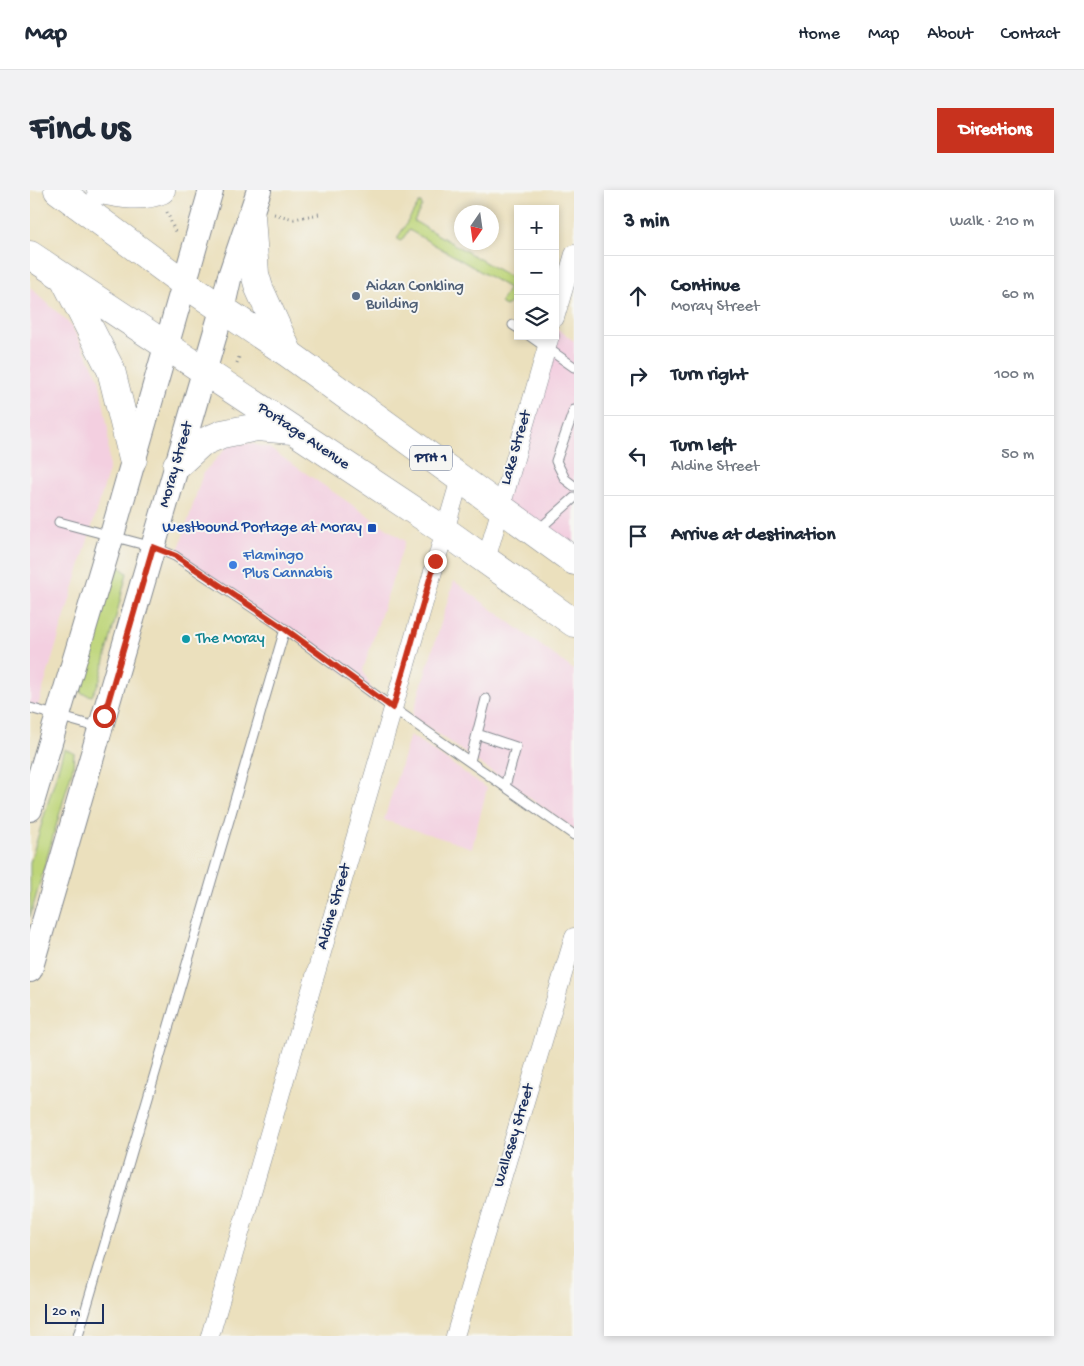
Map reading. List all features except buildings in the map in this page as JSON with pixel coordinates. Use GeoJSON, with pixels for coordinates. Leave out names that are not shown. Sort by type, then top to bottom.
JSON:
{"type":"FeatureCollection","features":[{"type":"Feature","properties":{"kind":"highway","name":"PTH 1"},"geometry":{"type":"LineString","coordinates":[[58,190],[185,284],[289,354],[574,561]]}},
{"type":"Feature","properties":{"kind":"highway"},"geometry":{"type":"LineString","coordinates":[[100,190],[163,197]]}},
{"type":"Feature","properties":{"kind":"highway"},"geometry":{"type":"LineString","coordinates":[[261,215],[255,274],[259,288],[289,354]]}},
{"type":"Feature","properties":{"kind":"highway","name":"Portage Avenue"},"geometry":{"type":"LineString","coordinates":[[30,255],[63,275],[445,531],[574,623]]}},
{"type":"Feature","properties":{"kind":"highway"},"geometry":{"type":"LineString","coordinates":[[63,275],[110,370],[133,459]]}},
{"type":"Feature","properties":{"kind":"highway"},"geometry":{"type":"LineString","coordinates":[[177,465],[201,443],[222,434],[257,427],[292,430]]}},
{"type":"Feature","properties":{"kind":"main road"},"geometry":{"type":"LineString","coordinates":[[30,809],[112,535],[211,190]]}},
{"type":"Feature","properties":{"kind":"main road","name":"Moray Street"},"geometry":{"type":"LineString","coordinates":[[30,970],[205,371],[229,279],[261,215],[259,190]]}},
{"type":"Feature","properties":{"kind":"street"},"geometry":{"type":"LineString","coordinates":[[559,305],[574,254]]}},
{"type":"Feature","properties":{"kind":"street","name":"Lake Street"},"geometry":{"type":"LineString","coordinates":[[486,560],[548,342]]}},
{"type":"Feature","properties":{"kind":"street","name":"Aldine Street"},"geometry":{"type":"LineString","coordinates":[[210,1336],[460,479]]}},
{"type":"Feature","properties":{"kind":"street","name":"Wallasey Street"},"geometry":{"type":"LineString","coordinates":[[455,1336],[574,937]]}},
{"type":"Feature","properties":{"kind":"lane"},"geometry":{"type":"LineString","coordinates":[[548,342],[574,367]]}},
{"type":"Feature","properties":{"kind":"lane"},"geometry":{"type":"LineString","coordinates":[[574,410],[556,461],[565,479],[574,486]]}},
{"type":"Feature","properties":{"kind":"lane"},"geometry":{"type":"LineString","coordinates":[[535,533],[574,498]]}},
{"type":"Feature","properties":{"kind":"lane"},"geometry":{"type":"LineString","coordinates":[[59,522],[112,535],[176,556],[285,629],[393,708],[574,835]]}},
{"type":"Feature","properties":{"kind":"lane"},"geometry":{"type":"LineString","coordinates":[[78,1336],[285,629]]}},
{"type":"Feature","properties":{"kind":"lane"},"geometry":{"type":"LineString","coordinates":[[470,761],[486,699]]}},
{"type":"Feature","properties":{"kind":"lane"},"geometry":{"type":"LineString","coordinates":[[30,708],[101,728]]}},
{"type":"Feature","properties":{"kind":"lane"},"geometry":{"type":"LineString","coordinates":[[477,734],[516,747],[505,786]]}},
{"type":"Feature","properties":{"kind":"path"},"geometry":{"type":"LineString","coordinates":[[163,197],[178,240]]}},
{"type":"Feature","properties":{"kind":"path"},"geometry":{"type":"LineString","coordinates":[[261,215],[294,219],[319,214]]}},
{"type":"Feature","properties":{"kind":"path"},"geometry":{"type":"LineString","coordinates":[[237,363],[239,357]]}},
{"type":"Feature","properties":{"kind":"shaded area"},"geometry":{"type":"Polygon","coordinates":[[[30,287],[71,325],[99,378],[108,429],[109,470],[37,709],[30,707],[30,287]]]}},
{"type":"Feature","properties":{"kind":"shaded area"},"geometry":{"type":"Polygon","coordinates":[[[559,330],[574,341],[574,561],[500,507],[554,340],[559,340],[559,330]]]}},
{"type":"Feature","properties":{"kind":"shaded area"},"geometry":{"type":"Polygon","coordinates":[[[249,443],[269,448],[405,541],[363,670],[373,693],[177,555],[203,473],[229,445],[249,443]]]}},
{"type":"Feature","properties":{"kind":"shaded area"},"geometry":{"type":"Polygon","coordinates":[[[454,581],[574,670],[574,829],[412,716],[454,581]]]}},
{"type":"Feature","properties":{"kind":"shaded area"},"geometry":{"type":"Polygon","coordinates":[[[410,735],[487,788],[472,848],[384,820],[410,735]]]}},
{"type":"Feature","properties":{"kind":"green space"},"geometry":{"type":"Polygon","coordinates":[[[419,203],[421,203],[422,206],[414,221],[454,244],[454,250],[464,250],[512,278],[514,275],[514,293],[511,302],[506,306],[500,303],[509,288],[409,230],[401,241],[398,240],[419,203]]]}},
{"type":"Feature","properties":{"kind":"green space"},"geometry":{"type":"Polygon","coordinates":[[[116,564],[127,573],[100,680],[92,696],[81,693],[82,683],[116,564]]]}},
{"type":"Feature","properties":{"kind":"green space"},"geometry":{"type":"Polygon","coordinates":[[[64,749],[74,753],[73,767],[30,917],[30,863],[64,749]]]}},
{"type":"Feature","properties":{"kind":"place","name":"Aidan Conkling Building"},"geometry":{"type":"Point","coordinates":[356,296]}},
{"type":"Feature","properties":{"kind":"place","name":"Westbound Portage at Moray"},"geometry":{"type":"Point","coordinates":[372,528]}},
{"type":"Feature","properties":{"kind":"place","name":"Flamingo Plus Cannabis"},"geometry":{"type":"Point","coordinates":[233,565]}},
{"type":"Feature","properties":{"kind":"place","name":"The Moray"},"geometry":{"type":"Point","coordinates":[186,639]}},
{"type":"Feature","properties":{"kind":"route"},"geometry":{"type":"LineString","coordinates":[[104,716],[153,547],[176,556],[285,629],[393,708],[435,561]]}}]}
